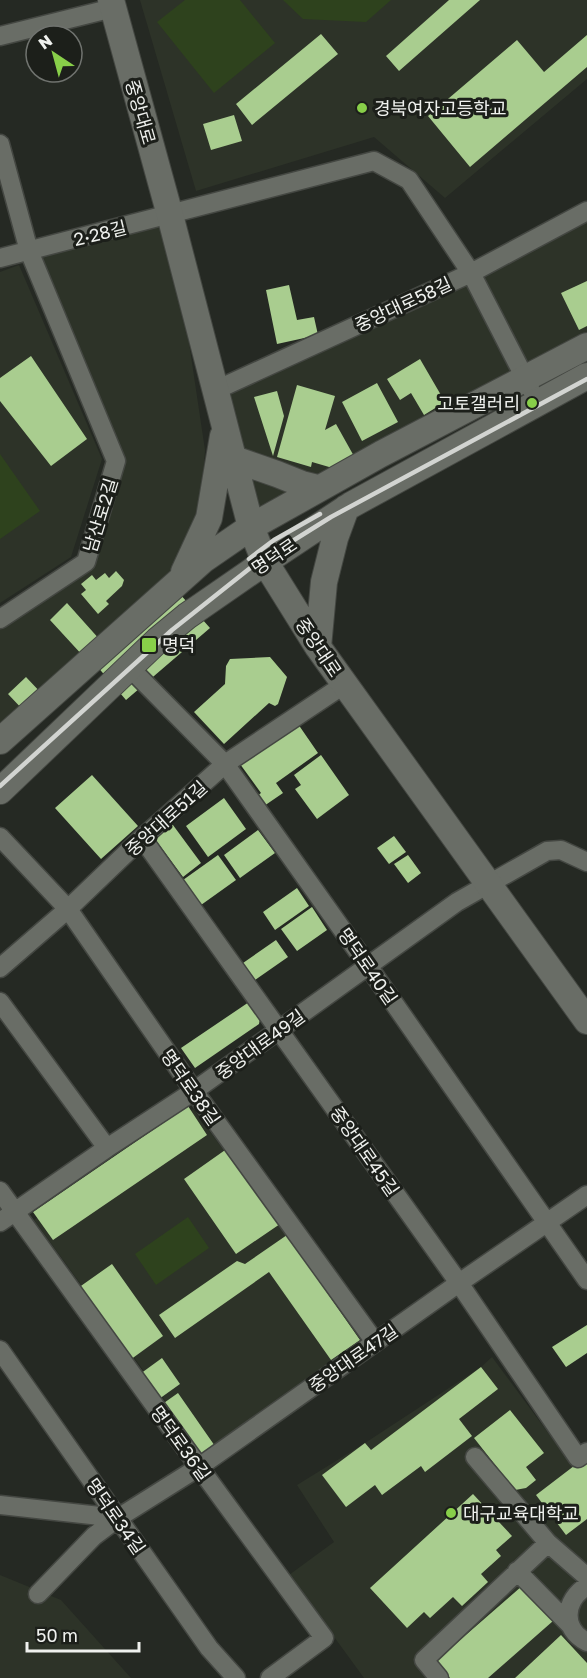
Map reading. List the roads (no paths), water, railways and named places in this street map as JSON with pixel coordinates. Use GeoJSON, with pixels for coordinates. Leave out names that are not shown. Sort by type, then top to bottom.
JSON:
{"type":"FeatureCollection","features":[{"type":"Feature","properties":{"kind":"main road","name":"중앙대로"},"geometry":{"type":"LineString","coordinates":[[112,4],[170,215],[251,527],[265,562],[318,647],[587,1021]]}},
{"type":"Feature","properties":{"kind":"main road","name":"명덕로"},"geometry":{"type":"LineString","coordinates":[[0,741],[203,560],[251,527],[318,488],[587,346]]}},
{"type":"Feature","properties":{"kind":"main road","name":"명덕로"},"geometry":{"type":"LineString","coordinates":[[0,791],[158,640],[187,616],[346,508],[587,376]]}},
{"type":"Feature","properties":{"kind":"main road"},"geometry":{"type":"LineString","coordinates":[[181,579],[209,518],[225,427]]}},
{"type":"Feature","properties":{"kind":"main road"},"geometry":{"type":"LineString","coordinates":[[234,459],[318,488]]}},
{"type":"Feature","properties":{"kind":"main road"},"geometry":{"type":"LineString","coordinates":[[318,647],[324,582],[335,538],[346,508]]}},
{"type":"Feature","properties":{"kind":"street","name":"중앙대로"},"geometry":{"type":"LineString","coordinates":[[0,36],[112,4]]}},
{"type":"Feature","properties":{"kind":"street"},"geometry":{"type":"LineString","coordinates":[[0,144],[29,251]]}},
{"type":"Feature","properties":{"kind":"street"},"geometry":{"type":"LineString","coordinates":[[170,215],[374,161],[409,180],[471,273],[537,403]]}},
{"type":"Feature","properties":{"kind":"street","name":"중앙대로58길"},"geometry":{"type":"LineString","coordinates":[[216,390],[471,273],[587,211]]}},
{"type":"Feature","properties":{"kind":"street","name":"2·28길"},"geometry":{"type":"LineString","coordinates":[[0,258],[170,215]]}},
{"type":"Feature","properties":{"kind":"street","name":"남산로2길"},"geometry":{"type":"LineString","coordinates":[[0,619],[86,562],[116,461],[29,251]]}},
{"type":"Feature","properties":{"kind":"street","name":"명덕로40길"},"geometry":{"type":"LineString","coordinates":[[130,668],[225,764],[587,1280]]}},
{"type":"Feature","properties":{"kind":"street","name":"중앙대로51길"},"geometry":{"type":"LineString","coordinates":[[0,968],[68,909],[142,838],[225,764],[345,684]]}},
{"type":"Feature","properties":{"kind":"street","name":"명덕로38길"},"geometry":{"type":"LineString","coordinates":[[0,837],[68,909],[194,1091],[375,1342]]}},
{"type":"Feature","properties":{"kind":"street","name":"중앙대로45길"},"geometry":{"type":"LineString","coordinates":[[142,838],[459,1283],[578,1458],[587,1452]]}},
{"type":"Feature","properties":{"kind":"street","name":"중앙대로49길"},"geometry":{"type":"LineString","coordinates":[[7,1217],[106,1148],[194,1091],[457,902],[547,851],[561,850],[587,862]]}},
{"type":"Feature","properties":{"kind":"street"},"geometry":{"type":"LineString","coordinates":[[0,1002],[106,1148]]}},
{"type":"Feature","properties":{"kind":"street","name":"명덕로36길"},"geometry":{"type":"LineString","coordinates":[[0,1191],[7,1217],[199,1467],[324,1638],[270,1678]]}},
{"type":"Feature","properties":{"kind":"street","name":"중앙대로47길"},"geometry":{"type":"LineString","coordinates":[[38,1594],[94,1536],[118,1518],[199,1467],[587,1195]]}},
{"type":"Feature","properties":{"kind":"street","name":"명덕로34길"},"geometry":{"type":"LineString","coordinates":[[0,1350],[209,1648],[236,1678]]}},
{"type":"Feature","properties":{"kind":"street"},"geometry":{"type":"LineString","coordinates":[[475,1457],[548,1543],[587,1577]]}},
{"type":"Feature","properties":{"kind":"street"},"geometry":{"type":"LineString","coordinates":[[0,1505],[118,1518]]}},
{"type":"Feature","properties":{"kind":"street"},"geometry":{"type":"LineString","coordinates":[[439,1678],[424,1660],[548,1543]]}},
{"type":"Feature","properties":{"kind":"street"},"geometry":{"type":"LineString","coordinates":[[517,1571],[571,1626]]}},
{"type":"Feature","properties":{"kind":"street"},"geometry":{"type":"LineString","coordinates":[[587,1586],[572,1599],[569,1608],[571,1626],[575,1634],[587,1642]]}},
{"type":"Feature","properties":{"kind":"railway"},"geometry":{"type":"LineString","coordinates":[[0,786],[172,630],[254,565],[331,517],[587,379]]}},
{"type":"Feature","properties":{"kind":"railway"},"geometry":{"type":"LineString","coordinates":[[249,559],[274,540],[320,514]]}},
{"type":"Feature","properties":{"kind":"place","name":"경북여자고등학교"},"geometry":{"type":"Point","coordinates":[362,108]}},
{"type":"Feature","properties":{"kind":"place","name":"고토갤러리"},"geometry":{"type":"Point","coordinates":[532,403]}},
{"type":"Feature","properties":{"kind":"place","name":"명덕"},"geometry":{"type":"Point","coordinates":[149,645]}},
{"type":"Feature","properties":{"kind":"place","name":"대구교육대학교"},"geometry":{"type":"Point","coordinates":[451,1513]}}]}
